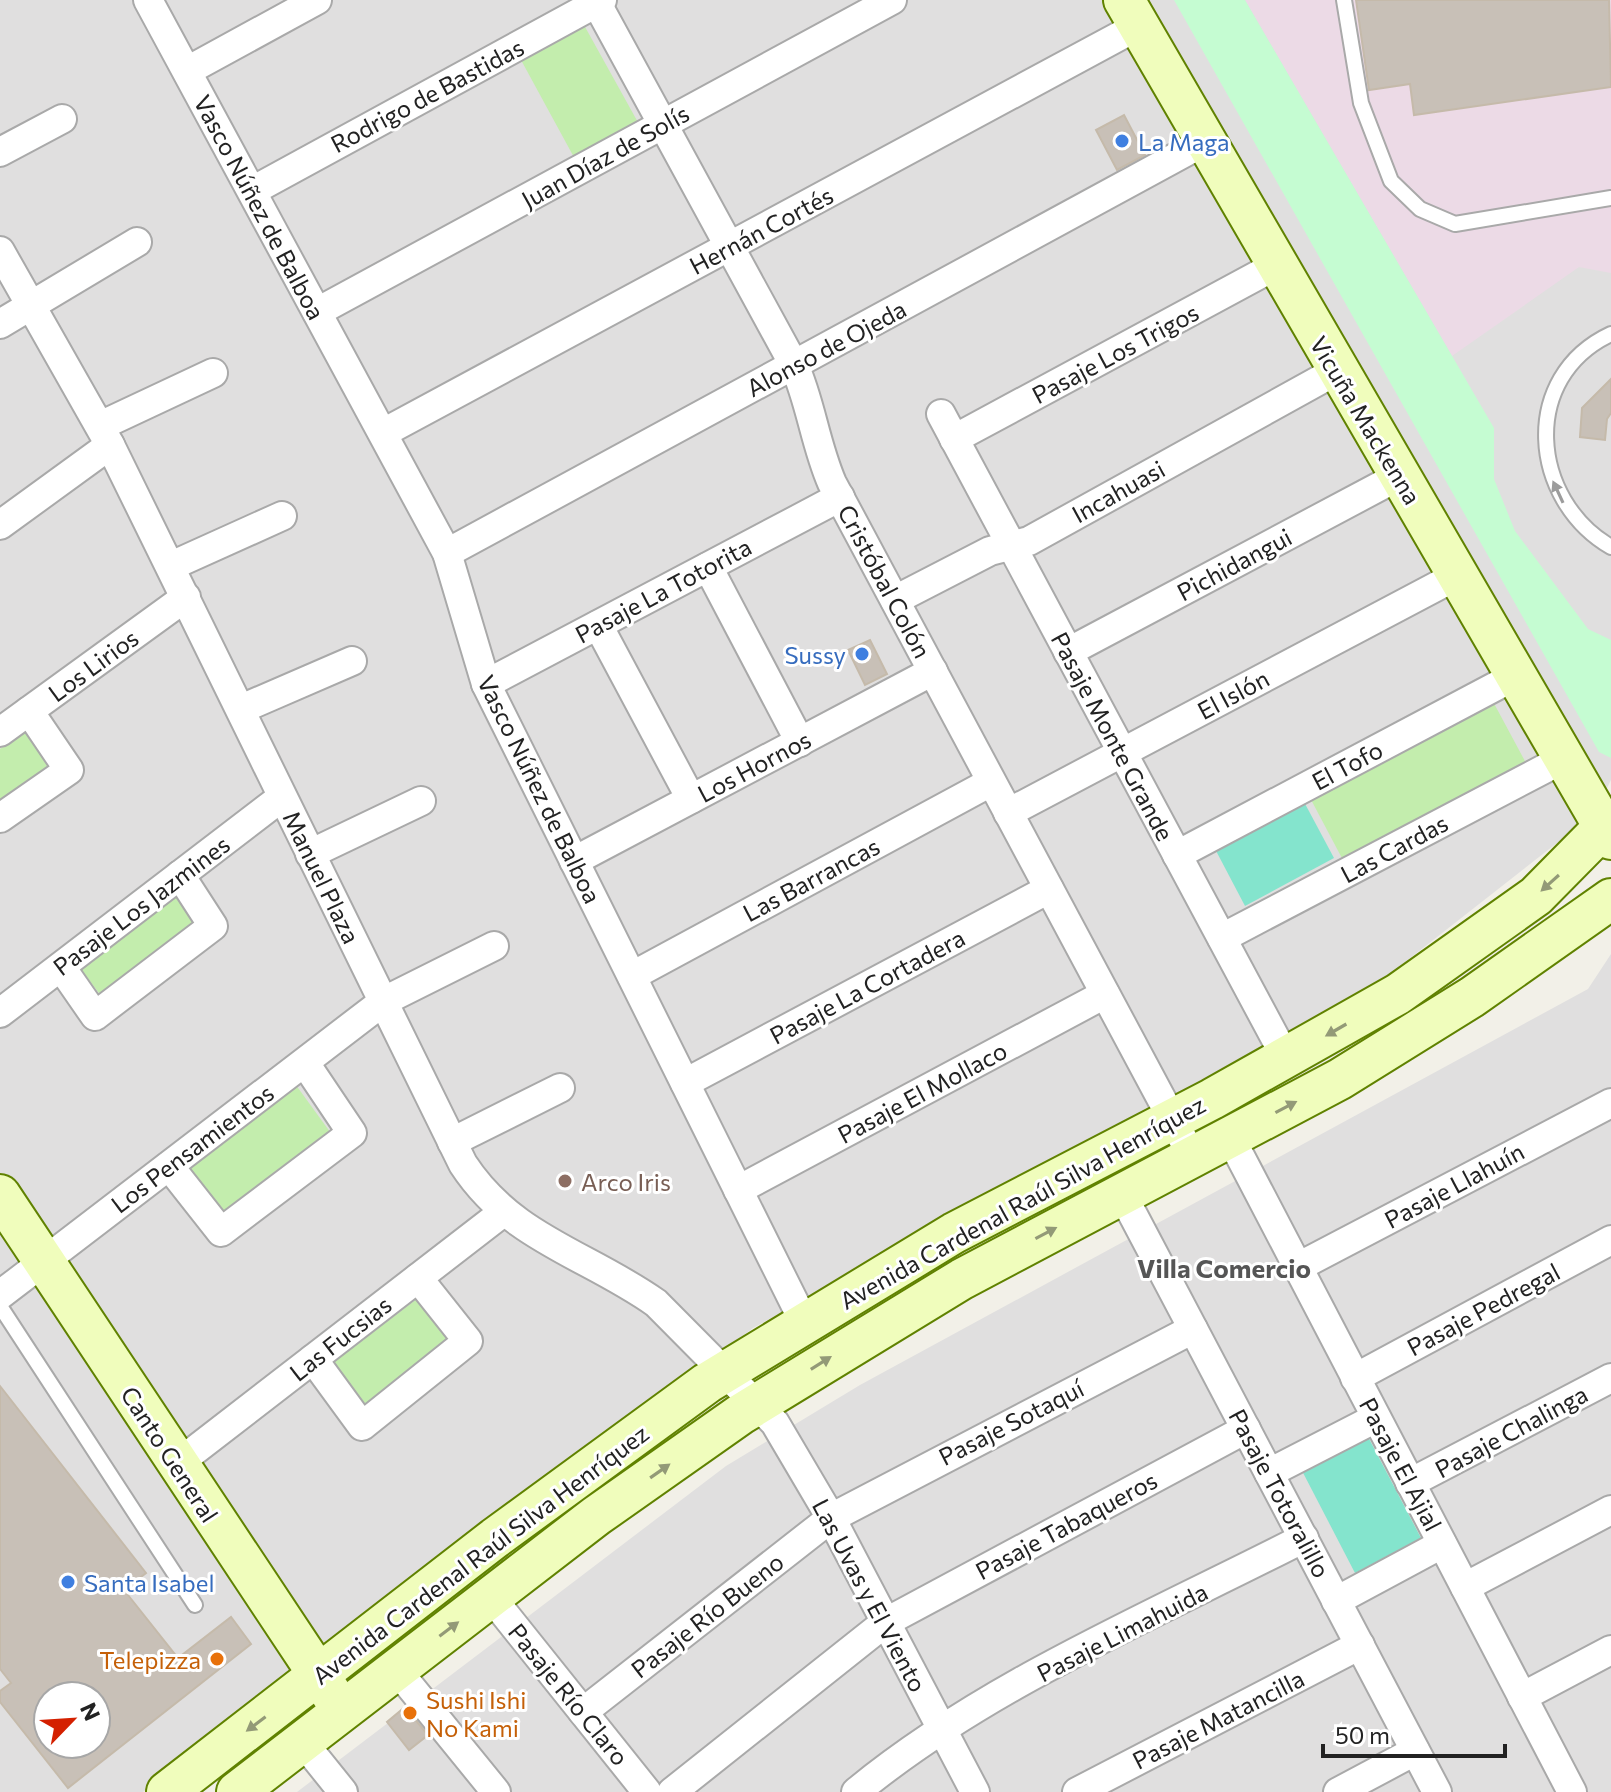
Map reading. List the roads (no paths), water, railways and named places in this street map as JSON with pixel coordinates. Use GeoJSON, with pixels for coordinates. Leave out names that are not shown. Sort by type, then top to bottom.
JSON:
{"type":"FeatureCollection","features":[{"type":"Feature","properties":{"kind":"main road","name":"Vicuña Mackenna"},"geometry":{"type":"LineString","coordinates":[[1131,13],[1336,371],[1609,829]]}},
{"type":"Feature","properties":{"kind":"main road","name":"Avenida Cardenal Raúl Silva Henríquez"},"geometry":{"type":"LineString","coordinates":[[167,1792],[574,1479],[724,1372],[954,1233],[1286,1058],[1398,994],[1495,927],[1565,870],[1609,829]]}},
{"type":"Feature","properties":{"kind":"main road","name":"Avenida Cardenal Raúl Silva Henríquez"},"geometry":{"type":"LineString","coordinates":[[237,1792],[596,1516],[755,1405],[962,1279],[1407,1039],[1611,899]]}},
{"type":"Feature","properties":{"kind":"main road","name":"Canto General"},"geometry":{"type":"LineString","coordinates":[[0,1195],[317,1677],[343,1710]]}},
{"type":"Feature","properties":{"kind":"street","name":"Vasco Núñez de Balboa"},"geometry":{"type":"LineString","coordinates":[[148,0],[447,553],[486,684],[804,1322]]}},
{"type":"Feature","properties":{"kind":"street"},"geometry":{"type":"LineString","coordinates":[[187,71],[317,0]]}},
{"type":"Feature","properties":{"kind":"street","name":"Juan Díaz de Solís"},"geometry":{"type":"LineString","coordinates":[[317,312],[892,0]]}},
{"type":"Feature","properties":{"kind":"street","name":"Cristóbal Colón"},"geometry":{"type":"LineString","coordinates":[[598,1],[794,365],[805,390],[818,449],[840,497],[1192,1156]]}},
{"type":"Feature","properties":{"kind":"street","name":"Rodrigo de Bastidas"},"geometry":{"type":"LineString","coordinates":[[252,191],[598,1]]}},
{"type":"Feature","properties":{"kind":"street","name":"Hernán Cortés"},"geometry":{"type":"LineString","coordinates":[[383,433],[729,247],[1131,13]]}},
{"type":"Feature","properties":{"kind":"street"},"geometry":{"type":"LineString","coordinates":[[0,152],[62,119]]}},
{"type":"Feature","properties":{"kind":"street","name":"Alonso de Ojeda"},"geometry":{"type":"LineString","coordinates":[[447,553],[1204,142]]}},
{"type":"Feature","properties":{"kind":"street"},"geometry":{"type":"LineString","coordinates":[[0,324],[137,242]]}},
{"type":"Feature","properties":{"kind":"street","name":"Manuel Plaza"},"geometry":{"type":"LineString","coordinates":[[0,251],[105,436],[452,1142],[475,1183],[502,1213],[544,1241],[609,1273],[656,1303],[755,1405]]}},
{"type":"Feature","properties":{"kind":"street","name":"Pasaje Los Trigos"},"geometry":{"type":"LineString","coordinates":[[947,426],[1275,266]]}},
{"type":"Feature","properties":{"kind":"street","name":"Incahuasi"},"geometry":{"type":"LineString","coordinates":[[895,600],[990,551],[1029,541],[1336,371]]}},
{"type":"Feature","properties":{"kind":"street"},"geometry":{"type":"LineString","coordinates":[[0,525],[105,436],[213,373]]}},
{"type":"Feature","properties":{"kind":"street","name":"Pasaje Monte Grande"},"geometry":{"type":"LineString","coordinates":[[947,426],[1286,1058]]}},
{"type":"Feature","properties":{"kind":"street","name":"Pichidangui"},"geometry":{"type":"LineString","coordinates":[[1068,652],[1399,476]]}},
{"type":"Feature","properties":{"kind":"street","name":"Pasaje La Totorita"},"geometry":{"type":"LineString","coordinates":[[486,684],[840,497]]}},
{"type":"Feature","properties":{"kind":"street"},"geometry":{"type":"LineString","coordinates":[[171,566],[282,516]]}},
{"type":"Feature","properties":{"kind":"street"},"geometry":{"type":"LineString","coordinates":[[708,567],[800,742]]}},
{"type":"Feature","properties":{"kind":"street","name":"El Islón"},"geometry":{"type":"LineString","coordinates":[[1008,813],[1458,575]]}},
{"type":"Feature","properties":{"kind":"street","name":"Los Lirios"},"geometry":{"type":"LineString","coordinates":[[0,732],[186,597]]}},
{"type":"Feature","properties":{"kind":"street"},"geometry":{"type":"LineString","coordinates":[[598,625],[691,799]]}},
{"type":"Feature","properties":{"kind":"street"},"geometry":{"type":"LineString","coordinates":[[241,709],[352,661]]}},
{"type":"Feature","properties":{"kind":"street","name":"Los Hornos"},"geometry":{"type":"LineString","coordinates":[[574,861],[933,671]]}},
{"type":"Feature","properties":{"kind":"street","name":"El Tofo"},"geometry":{"type":"LineString","coordinates":[[1177,855],[1517,675]]}},
{"type":"Feature","properties":{"kind":"street"},"geometry":{"type":"LineString","coordinates":[[0,818],[69,770],[29,711]]}},
{"type":"Feature","properties":{"kind":"street","name":"Las Cardas"},"geometry":{"type":"LineString","coordinates":[[1222,938],[1565,758]]}},
{"type":"Feature","properties":{"kind":"street","name":"Las Barrancas"},"geometry":{"type":"LineString","coordinates":[[632,976],[991,782]]}},
{"type":"Feature","properties":{"kind":"street","name":"Pasaje Los Jazmines"},"geometry":{"type":"LineString","coordinates":[[0,1013],[282,797]]}},
{"type":"Feature","properties":{"kind":"street"},"geometry":{"type":"LineString","coordinates":[[310,854],[421,801]]}},
{"type":"Feature","properties":{"kind":"street"},"geometry":{"type":"LineString","coordinates":[[61,967],[95,1016],[213,926],[180,875]]}},
{"type":"Feature","properties":{"kind":"street","name":"Pasaje La Cortadera"},"geometry":{"type":"LineString","coordinates":[[685,1083],[1049,889]]}},
{"type":"Feature","properties":{"kind":"street","name":"Los Pensamientos"},"geometry":{"type":"LineString","coordinates":[[0,1295],[384,1001],[494,946]]}},
{"type":"Feature","properties":{"kind":"street","name":"Pasaje El Mollaco"},"geometry":{"type":"LineString","coordinates":[[738,1190],[1105,994]]}},
{"type":"Feature","properties":{"kind":"street"},"geometry":{"type":"LineString","coordinates":[[169,1166],[221,1232],[352,1133],[305,1063]]}},
{"type":"Feature","properties":{"kind":"street"},"geometry":{"type":"LineString","coordinates":[[452,1142],[560,1088]]}},
{"type":"Feature","properties":{"kind":"street","name":"Pasaje Llahuín"},"geometry":{"type":"LineString","coordinates":[[1298,1267],[1611,1103]]}},
{"type":"Feature","properties":{"kind":"street","name":"Pasaje El Ajial"},"geometry":{"type":"LineString","coordinates":[[1230,1137],[1572,1792]]}},
{"type":"Feature","properties":{"kind":"street","name":"Pasaje Totoralillo"},"geometry":{"type":"LineString","coordinates":[[1122,1194],[1437,1792]]}},
{"type":"Feature","properties":{"kind":"street","name":"Las Fucsias"},"geometry":{"type":"LineString","coordinates":[[177,1464],[502,1213]]}},
{"type":"Feature","properties":{"kind":"street","name":"Pasaje Pedregal"},"geometry":{"type":"LineString","coordinates":[[1355,1378],[1611,1240]]}},
{"type":"Feature","properties":{"kind":"street"},"geometry":{"type":"LineString","coordinates":[[313,1359],[362,1426],[468,1341],[418,1278]]}},
{"type":"Feature","properties":{"kind":"street","name":"Pasaje Sotaquí"},"geometry":{"type":"LineString","coordinates":[[831,1518],[1193,1329]]}},
{"type":"Feature","properties":{"kind":"street","name":"Pasaje Chalinga"},"geometry":{"type":"LineString","coordinates":[[1410,1483],[1611,1378]]}},
{"type":"Feature","properties":{"kind":"street","name":"Las Uvas y El Viento"},"geometry":{"type":"LineString","coordinates":[[755,1405],[775,1423],[831,1518],[975,1792]]}},
{"type":"Feature","properties":{"kind":"street"},"geometry":{"type":"LineString","coordinates":[[1269,1473],[1376,1418]]}},
{"type":"Feature","properties":{"kind":"street","name":"Pasaje Tabaqueros"},"geometry":{"type":"LineString","coordinates":[[672,1792],[886,1622],[1246,1429]]}},
{"type":"Feature","properties":{"kind":"street"},"geometry":{"type":"LineString","coordinates":[[1465,1587],[1611,1510]]}},
{"type":"Feature","properties":{"kind":"street","name":"Pasaje Río Bueno"},"geometry":{"type":"LineString","coordinates":[[583,1712],[831,1518]]}},
{"type":"Feature","properties":{"kind":"street","name":"Pasaje Limahuida"},"geometry":{"type":"LineString","coordinates":[[856,1792],[941,1727],[1304,1538]]}},
{"type":"Feature","properties":{"kind":"street"},"geometry":{"type":"LineString","coordinates":[[1336,1601],[1442,1544]]}},
{"type":"Feature","properties":{"kind":"street","name":"Pasaje Río Claro"},"geometry":{"type":"LineString","coordinates":[[491,1597],[647,1792]]}},
{"type":"Feature","properties":{"kind":"street","name":"Pasaje Matancilla"},"geometry":{"type":"LineString","coordinates":[[1077,1792],[1360,1645]]}},
{"type":"Feature","properties":{"kind":"street"},"geometry":{"type":"LineString","coordinates":[[1522,1697],[1611,1650]]}},
{"type":"Feature","properties":{"kind":"street"},"geometry":{"type":"LineString","coordinates":[[396,1669],[496,1792]]}},
{"type":"Feature","properties":{"kind":"street"},"geometry":{"type":"LineString","coordinates":[[302,1741],[343,1792]]}},
{"type":"Feature","properties":{"kind":"street"},"geometry":{"type":"LineString","coordinates":[[1338,1792],[1415,1751]]}},
{"type":"Feature","properties":{"kind":"lane"},"geometry":{"type":"LineString","coordinates":[[1344,0],[1361,103],[1391,181],[1420,209],[1455,224],[1611,198]]}},
{"type":"Feature","properties":{"kind":"lane"},"geometry":{"type":"LineString","coordinates":[[1611,334],[1589,348],[1564,376],[1549,411],[1546,450],[1555,488],[1565,506],[1592,536],[1611,547]]}},
{"type":"Feature","properties":{"kind":"lane"},"geometry":{"type":"LineString","coordinates":[[0,1306],[195,1605]]}},
{"type":"Feature","properties":{"kind":"place","name":"La Maga"},"geometry":{"type":"Point","coordinates":[1122,141]}},
{"type":"Feature","properties":{"kind":"place","name":"Sussy"},"geometry":{"type":"Point","coordinates":[862,654]}},
{"type":"Feature","properties":{"kind":"place","name":"Arco Iris"},"geometry":{"type":"Point","coordinates":[565,1181]}},
{"type":"Feature","properties":{"kind":"place","name":"Santa Isabel"},"geometry":{"type":"Point","coordinates":[68,1582]}},
{"type":"Feature","properties":{"kind":"place","name":"Telepizza"},"geometry":{"type":"Point","coordinates":[217,1659]}},
{"type":"Feature","properties":{"kind":"place","name":"Sushi Ishi No Kami"},"geometry":{"type":"Point","coordinates":[410,1713]}},
{"type":"Feature","properties":{"kind":"district","name":"Villa Comercio"},"geometry":{"type":"Point","coordinates":[1224,1267]}}]}
